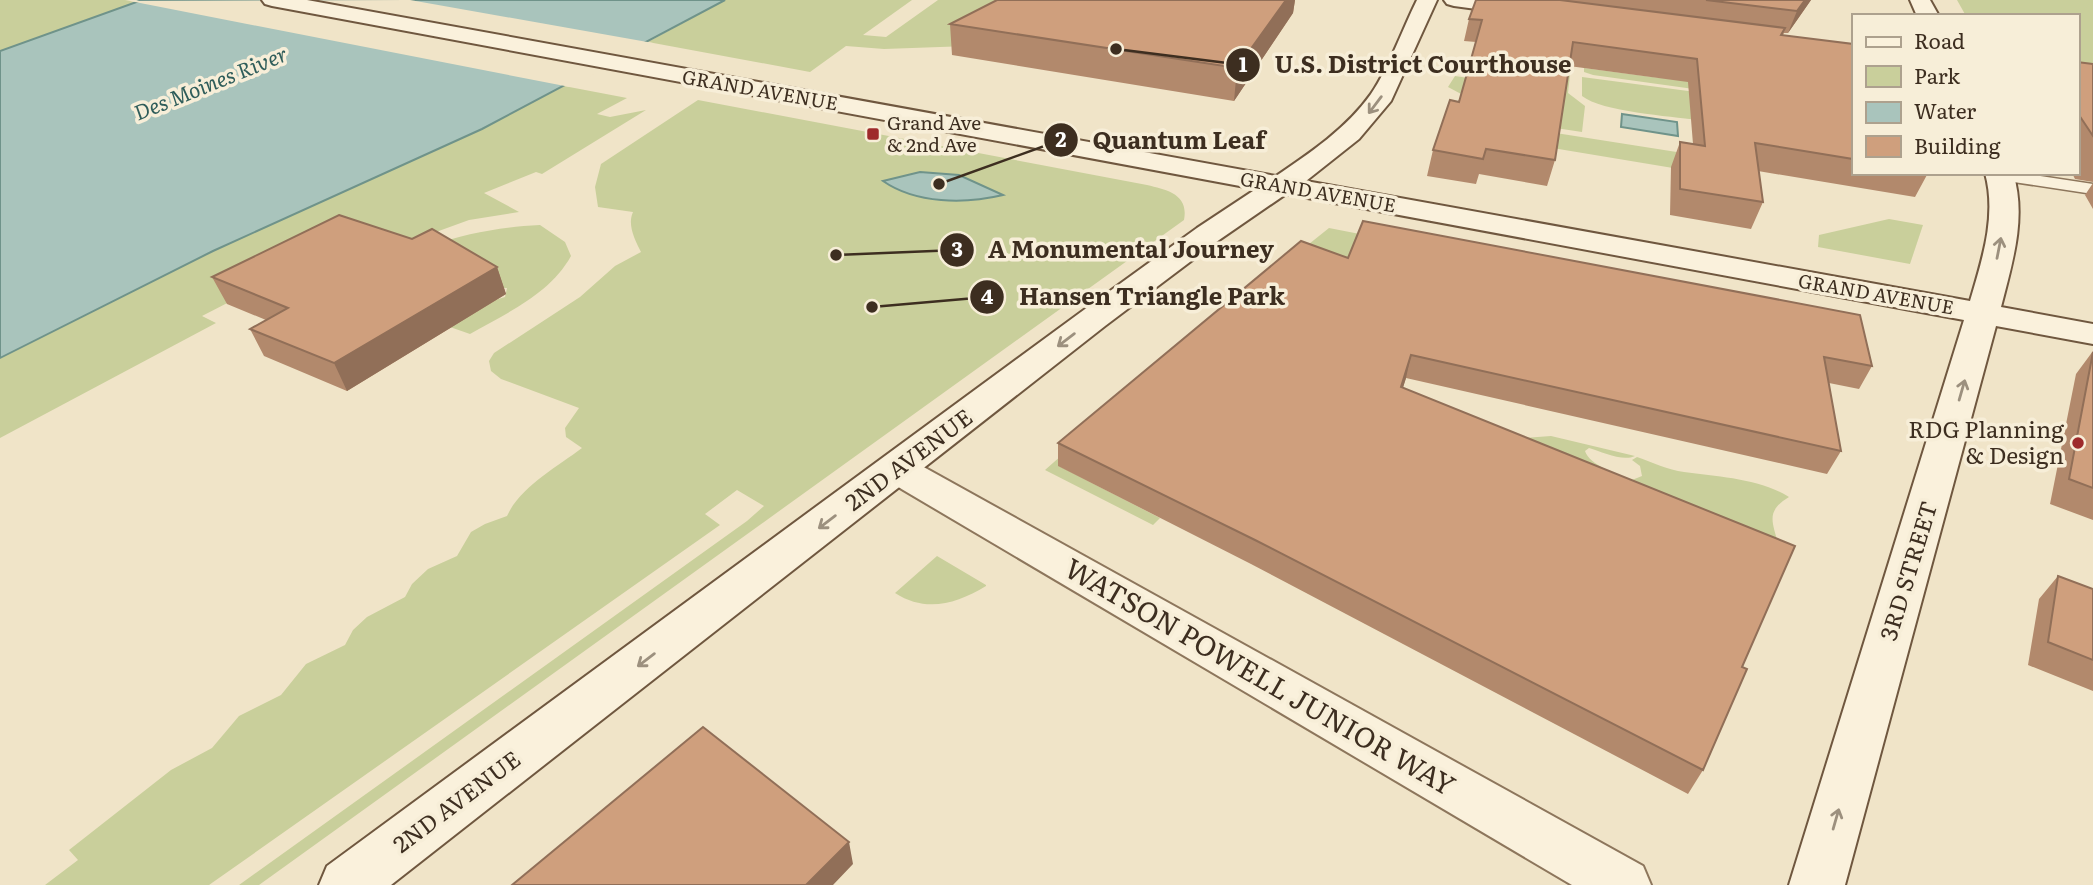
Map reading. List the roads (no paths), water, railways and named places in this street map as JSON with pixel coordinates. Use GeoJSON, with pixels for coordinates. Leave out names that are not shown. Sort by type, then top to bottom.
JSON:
{"type":"FeatureCollection","features":[{"type":"Feature","properties":{"kind":"main road","name":"GRAND AVENUE"},"geometry":{"type":"LineString","coordinates":[[272,0],[2093,334]]}},
{"type":"Feature","properties":{"kind":"main road","name":"2ND AVENUE"},"geometry":{"type":"LineString","coordinates":[[347,885],[1093,319],[1208,234],[1334,147],[1367,116],[1391,79],[1427,0]]}},
{"type":"Feature","properties":{"kind":"main road"},"geometry":{"type":"LineString","coordinates":[[1454,0],[1543,11]]}},
{"type":"Feature","properties":{"kind":"main road","name":"3RD STREET"},"geometry":{"type":"LineString","coordinates":[[1816,885],[1983,314],[2005,218],[2000,175]]}},
{"type":"Feature","properties":{"kind":"main road","name":"WATSON POWELL JUNIOR WAY"},"geometry":{"type":"LineString","coordinates":[[897,469],[1623,885]]}},
{"type":"Feature","properties":{"kind":"lane"},"geometry":{"type":"LineString","coordinates":[[2006,175],[2093,189]]}},
{"type":"Feature","properties":{"kind":"water","name":"Des Moines River"},"geometry":{"type":"Polygon","coordinates":[[[142,0],[725,0],[482,129],[213,251],[0,358],[0,51],[142,0]]]}},
{"type":"Feature","properties":{"kind":"water"},"geometry":{"type":"Polygon","coordinates":[[[1622,114],[1677,122],[1678,136],[1621,127],[1622,114]]]}},
{"type":"Feature","properties":{"kind":"water"},"geometry":{"type":"Polygon","coordinates":[[[920,172],[959,175],[1003,195],[973,200],[941,200],[910,194],[883,181],[920,172]]]}},
{"type":"Feature","properties":{"kind":"place","name":"U.S. District Courthouse"},"geometry":{"type":"Point","coordinates":[1116,49]}},
{"type":"Feature","properties":{"kind":"place","name":"Grand Ave & 2nd Ave"},"geometry":{"type":"Point","coordinates":[873,134]}},
{"type":"Feature","properties":{"kind":"place","name":"Quantum Leaf"},"geometry":{"type":"Point","coordinates":[939,184]}},
{"type":"Feature","properties":{"kind":"place","name":"A Monumental Journey"},"geometry":{"type":"Point","coordinates":[836,255]}},
{"type":"Feature","properties":{"kind":"place","name":"Hansen Triangle Park"},"geometry":{"type":"Point","coordinates":[872,307]}},
{"type":"Feature","properties":{"kind":"place","name":"RDG Planning & Design"},"geometry":{"type":"Point","coordinates":[2078,443]}}]}
